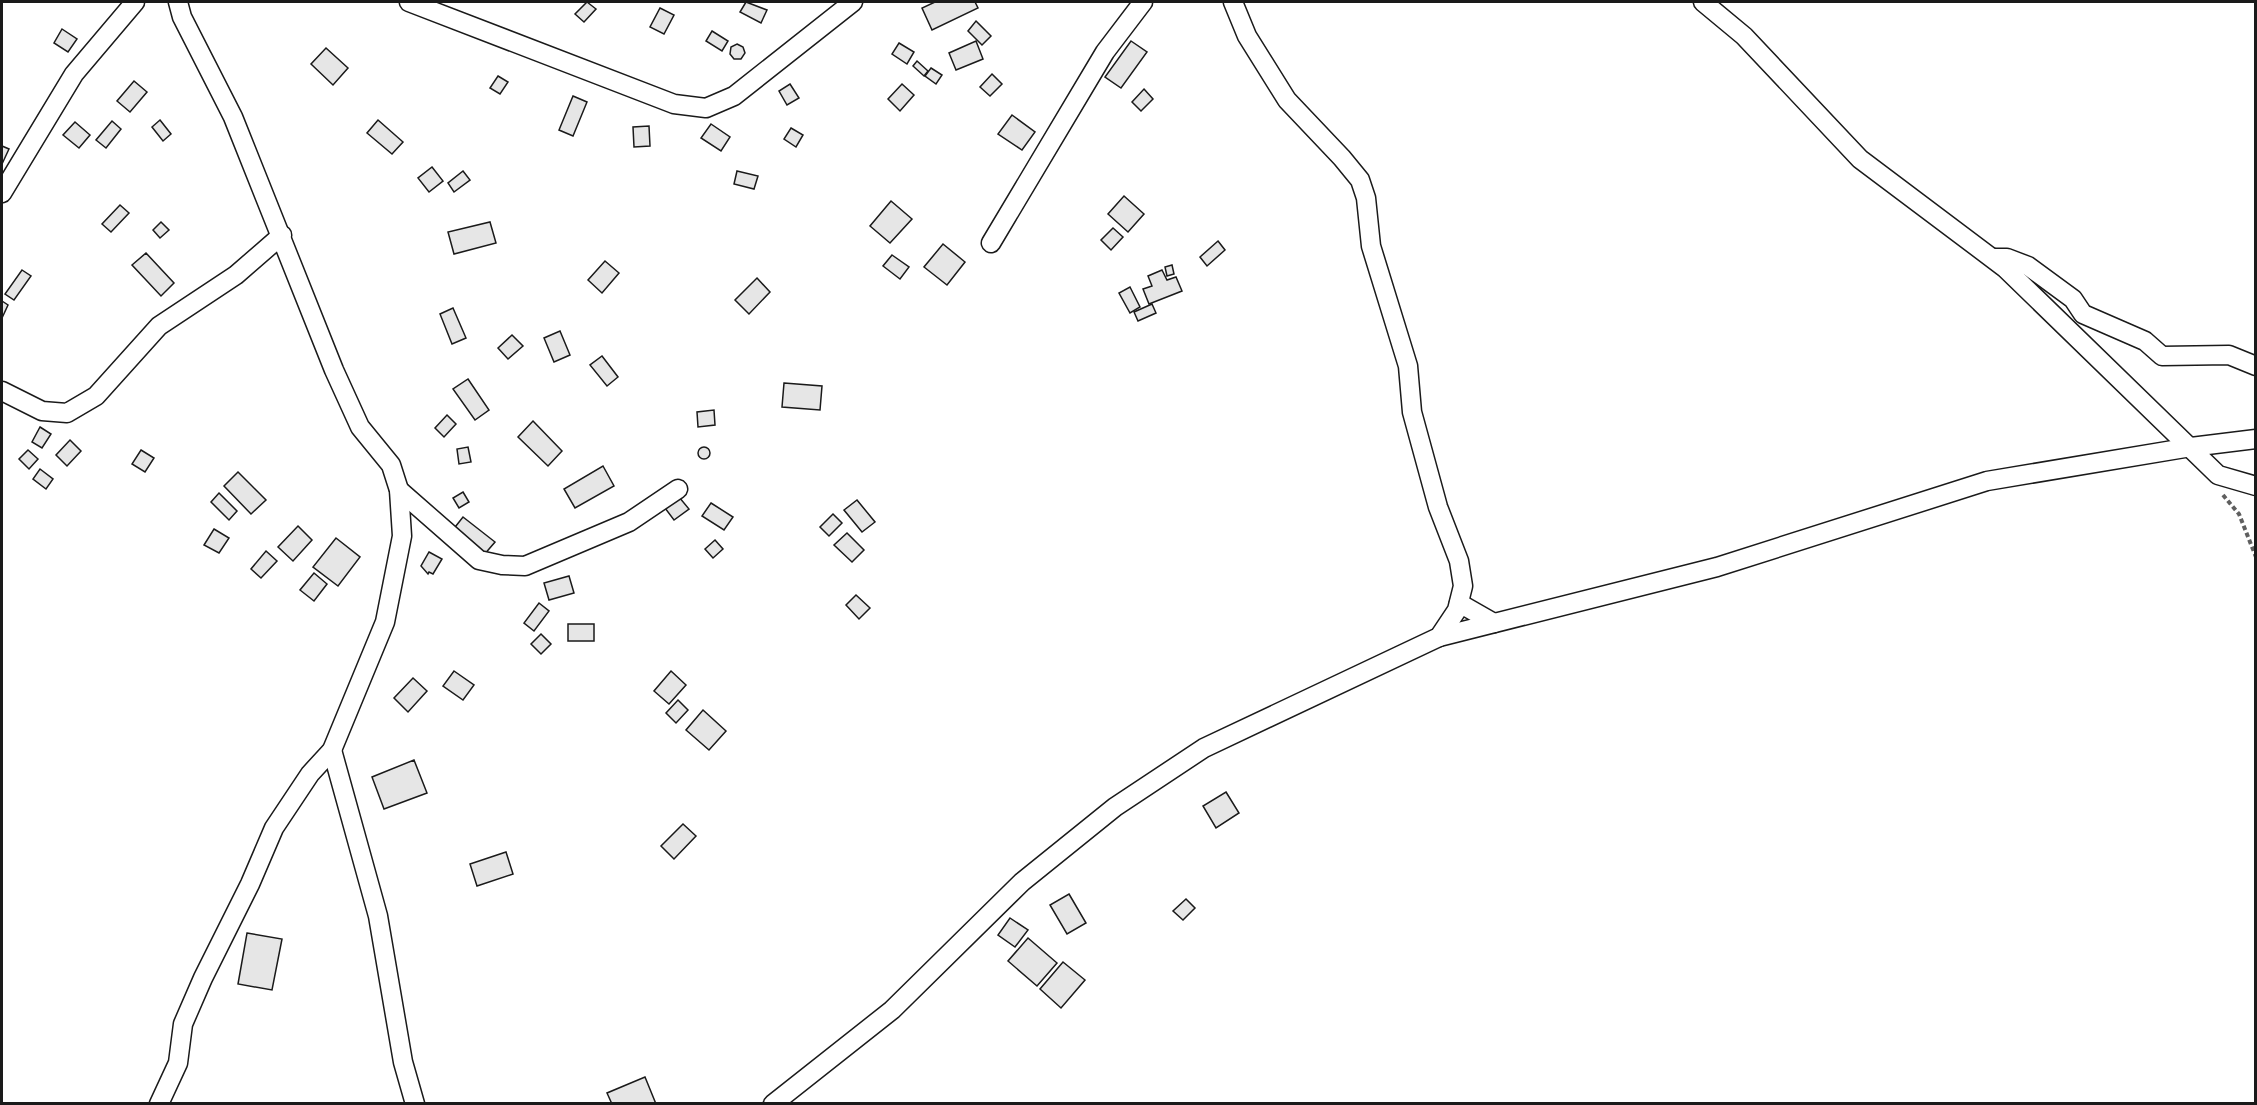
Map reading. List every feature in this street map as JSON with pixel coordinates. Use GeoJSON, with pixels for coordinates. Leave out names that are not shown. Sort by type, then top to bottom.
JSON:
{"type":"FeatureCollection","features":[{"type":"Feature","properties":{"kind":"street"},"geometry":{"type":"LineString","coordinates":[[2,193],[74,74],[135,2]]}},
{"type":"Feature","properties":{"kind":"street"},"geometry":{"type":"LineString","coordinates":[[159,1104],[178,1063],[183,1024],[203,978],[250,884],[274,828],[310,774],[332,750],[385,622],[402,536],[399,490],[391,465],[360,427],[334,370],[233,117],[182,17],[178,2]]}},
{"type":"Feature","properties":{"kind":"street"},"geometry":{"type":"LineString","coordinates":[[409,2],[674,104],[706,108],[734,96],[853,2]]}},
{"type":"Feature","properties":{"kind":"street"},"geometry":{"type":"LineString","coordinates":[[991,243],[1105,52],[1143,2]]}},
{"type":"Feature","properties":{"kind":"street"},"geometry":{"type":"LineString","coordinates":[[1233,2],[1247,36],[1287,100],[1360,180],[1366,198],[1371,246],[1408,366],[1412,412],[1438,507],[1459,561],[1462,586],[1459,603],[1439,637]]}},
{"type":"Feature","properties":{"kind":"street"},"geometry":{"type":"LineString","coordinates":[[1703,2],[1744,36],[1860,159],[1992,258],[2218,475],[2256,486]]}},
{"type":"Feature","properties":{"kind":"street"},"geometry":{"type":"LineString","coordinates":[[2,391],[42,411],[67,413],[96,396],[159,326],[236,274],[282,235]]}},
{"type":"Feature","properties":{"kind":"street"},"geometry":{"type":"LineString","coordinates":[[1992,258],[2007,258],[2028,266],[2073,298],[2084,314],[2145,341],[2162,356],[2229,355],[2256,366]]}},
{"type":"Feature","properties":{"kind":"street"},"geometry":{"type":"LineString","coordinates":[[773,1104],[892,1010],[1023,882],[1115,807],[1204,748],[1439,637],[1717,567],[1987,481],[2191,447],[2256,439]]}},
{"type":"Feature","properties":{"kind":"street"},"geometry":{"type":"LineString","coordinates":[[399,490],[479,560],[525,566],[629,522],[678,489]]}},
{"type":"Feature","properties":{"kind":"street"},"geometry":{"type":"LineString","coordinates":[[1459,603],[1494,623]]}},
{"type":"Feature","properties":{"kind":"street"},"geometry":{"type":"LineString","coordinates":[[332,750],[378,916],[403,1062],[415,1104]]}},
{"type":"Feature","properties":{"kind":"path"},"geometry":{"type":"LineString","coordinates":[[2218,475],[2219,487],[2239,514],[2256,557]]}},
{"type":"Feature","properties":{"kind":"building"},"geometry":{"type":"Polygon","coordinates":[[[587,2],[596,9],[584,22],[575,14],[587,2]]]}},
{"type":"Feature","properties":{"kind":"building"},"geometry":{"type":"Polygon","coordinates":[[[746,2],[767,10],[761,23],[740,12],[746,2]]]}},
{"type":"Feature","properties":{"kind":"building"},"geometry":{"type":"Polygon","coordinates":[[[935,2],[975,2],[978,8],[932,30],[922,8],[935,2]]]}},
{"type":"Feature","properties":{"kind":"building"},"geometry":{"type":"Polygon","coordinates":[[[660,8],[674,15],[664,34],[650,27],[660,8]]]}},
{"type":"Feature","properties":{"kind":"building"},"geometry":{"type":"Polygon","coordinates":[[[976,21],[991,36],[982,45],[968,31],[976,21]]]}},
{"type":"Feature","properties":{"kind":"building"},"geometry":{"type":"Polygon","coordinates":[[[62,29],[77,39],[68,52],[54,43],[62,29]]]}},
{"type":"Feature","properties":{"kind":"building"},"geometry":{"type":"Polygon","coordinates":[[[712,31],[728,41],[722,51],[706,41],[712,31]]]}},
{"type":"Feature","properties":{"kind":"building"},"geometry":{"type":"Polygon","coordinates":[[[976,41],[983,59],[956,70],[949,53],[976,41]]]}},
{"type":"Feature","properties":{"kind":"building"},"geometry":{"type":"Polygon","coordinates":[[[1131,41],[1147,52],[1121,88],[1105,77],[1131,41]]]}},
{"type":"Feature","properties":{"kind":"building"},"geometry":{"type":"Polygon","coordinates":[[[899,43],[914,52],[907,64],[892,54],[899,43]]]}},
{"type":"Feature","properties":{"kind":"building"},"geometry":{"type":"Polygon","coordinates":[[[737,44],[743,47],[745,53],[741,59],[734,59],[730,54],[731,47],[737,44]]]}},
{"type":"Feature","properties":{"kind":"building"},"geometry":{"type":"Polygon","coordinates":[[[326,48],[348,68],[333,85],[311,64],[326,48]]]}},
{"type":"Feature","properties":{"kind":"building"},"geometry":{"type":"Polygon","coordinates":[[[917,61],[928,71],[924,76],[913,66],[917,61]]]}},
{"type":"Feature","properties":{"kind":"building"},"geometry":{"type":"Polygon","coordinates":[[[931,68],[942,75],[936,84],[925,76],[931,68]]]}},
{"type":"Feature","properties":{"kind":"building"},"geometry":{"type":"Polygon","coordinates":[[[992,74],[1002,84],[990,96],[980,87],[992,74]]]}},
{"type":"Feature","properties":{"kind":"building"},"geometry":{"type":"Polygon","coordinates":[[[498,76],[508,82],[500,94],[490,88],[498,76]]]}},
{"type":"Feature","properties":{"kind":"building"},"geometry":{"type":"Polygon","coordinates":[[[134,81],[147,92],[130,112],[117,101],[134,81]]]}},
{"type":"Feature","properties":{"kind":"building"},"geometry":{"type":"Polygon","coordinates":[[[790,84],[799,98],[787,105],[779,91],[790,84]]]}},
{"type":"Feature","properties":{"kind":"building"},"geometry":{"type":"Polygon","coordinates":[[[902,84],[914,95],[900,111],[888,99],[902,84]]]}},
{"type":"Feature","properties":{"kind":"building"},"geometry":{"type":"Polygon","coordinates":[[[1144,89],[1153,99],[1141,111],[1132,102],[1144,89]]]}},
{"type":"Feature","properties":{"kind":"building"},"geometry":{"type":"Polygon","coordinates":[[[573,96],[587,102],[573,136],[559,130],[573,96]]]}},
{"type":"Feature","properties":{"kind":"building"},"geometry":{"type":"Polygon","coordinates":[[[1012,115],[1035,132],[1022,150],[998,134],[1012,115]]]}},
{"type":"Feature","properties":{"kind":"building"},"geometry":{"type":"Polygon","coordinates":[[[160,120],[171,134],[163,141],[152,127],[160,120]]]}},
{"type":"Feature","properties":{"kind":"building"},"geometry":{"type":"Polygon","coordinates":[[[378,120],[403,142],[392,154],[367,133],[378,120]]]}},
{"type":"Feature","properties":{"kind":"building"},"geometry":{"type":"Polygon","coordinates":[[[112,121],[121,129],[106,148],[96,140],[112,121]]]}},
{"type":"Feature","properties":{"kind":"building"},"geometry":{"type":"Polygon","coordinates":[[[75,122],[90,135],[79,148],[63,135],[75,122]]]}},
{"type":"Feature","properties":{"kind":"building"},"geometry":{"type":"Polygon","coordinates":[[[711,124],[730,137],[721,151],[701,138],[711,124]]]}},
{"type":"Feature","properties":{"kind":"building"},"geometry":{"type":"Polygon","coordinates":[[[649,126],[650,146],[634,147],[633,127],[649,126]]]}},
{"type":"Feature","properties":{"kind":"building"},"geometry":{"type":"Polygon","coordinates":[[[791,128],[803,135],[796,147],[784,139],[791,128]]]}},
{"type":"Feature","properties":{"kind":"building"},"geometry":{"type":"Polygon","coordinates":[[[2,146],[9,149],[2,164],[2,146]]]}},
{"type":"Feature","properties":{"kind":"building"},"geometry":{"type":"Polygon","coordinates":[[[432,167],[443,181],[429,192],[418,178],[432,167]]]}},
{"type":"Feature","properties":{"kind":"building"},"geometry":{"type":"Polygon","coordinates":[[[463,171],[470,180],[454,192],[448,183],[463,171]]]}},
{"type":"Feature","properties":{"kind":"building"},"geometry":{"type":"Polygon","coordinates":[[[737,171],[758,176],[754,189],[734,184],[737,171]]]}},
{"type":"Feature","properties":{"kind":"building"},"geometry":{"type":"Polygon","coordinates":[[[1124,196],[1144,214],[1128,232],[1108,214],[1124,196]]]}},
{"type":"Feature","properties":{"kind":"building"},"geometry":{"type":"Polygon","coordinates":[[[891,201],[912,219],[890,243],[870,226],[891,201]]]}},
{"type":"Feature","properties":{"kind":"building"},"geometry":{"type":"Polygon","coordinates":[[[120,205],[129,213],[111,232],[102,224],[120,205]]]}},
{"type":"Feature","properties":{"kind":"building"},"geometry":{"type":"Polygon","coordinates":[[[161,222],[169,230],[160,238],[153,230],[161,222]]]}},
{"type":"Feature","properties":{"kind":"building"},"geometry":{"type":"Polygon","coordinates":[[[490,222],[496,243],[454,254],[448,232],[490,222]]]}},
{"type":"Feature","properties":{"kind":"building"},"geometry":{"type":"Polygon","coordinates":[[[1113,228],[1123,237],[1111,250],[1101,240],[1113,228]]]}},
{"type":"Feature","properties":{"kind":"building"},"geometry":{"type":"Polygon","coordinates":[[[1218,241],[1225,250],[1207,266],[1200,257],[1218,241]]]}},
{"type":"Feature","properties":{"kind":"building"},"geometry":{"type":"Polygon","coordinates":[[[943,244],[965,262],[947,285],[924,267],[943,244]]]}},
{"type":"Feature","properties":{"kind":"building"},"geometry":{"type":"Polygon","coordinates":[[[146,253],[174,283],[161,296],[132,265],[146,253]]]}},
{"type":"Feature","properties":{"kind":"building"},"geometry":{"type":"Polygon","coordinates":[[[892,255],[909,267],[900,279],[883,266],[892,255]]]}},
{"type":"Feature","properties":{"kind":"building"},"geometry":{"type":"Polygon","coordinates":[[[605,261],[619,273],[602,293],[588,280],[605,261]]]}},
{"type":"Feature","properties":{"kind":"building"},"geometry":{"type":"Polygon","coordinates":[[[1172,265],[1174,274],[1167,276],[1165,267],[1172,265]]]}},
{"type":"Feature","properties":{"kind":"building"},"geometry":{"type":"Polygon","coordinates":[[[22,270],[31,276],[14,300],[5,294],[22,270]]]}},
{"type":"Feature","properties":{"kind":"building"},"geometry":{"type":"Polygon","coordinates":[[[1162,270],[1167,280],[1176,277],[1182,291],[1149,304],[1143,289],[1152,286],[1148,276],[1162,270]]]}},
{"type":"Feature","properties":{"kind":"building"},"geometry":{"type":"Polygon","coordinates":[[[757,278],[770,292],[749,314],[735,300],[757,278]]]}},
{"type":"Feature","properties":{"kind":"building"},"geometry":{"type":"Polygon","coordinates":[[[1130,287],[1140,307],[1130,313],[1119,293],[1130,287]]]}},
{"type":"Feature","properties":{"kind":"building"},"geometry":{"type":"Polygon","coordinates":[[[2,301],[8,305],[2,318],[2,301]]]}},
{"type":"Feature","properties":{"kind":"building"},"geometry":{"type":"Polygon","coordinates":[[[1152,304],[1156,313],[1138,321],[1134,312],[1152,304]]]}},
{"type":"Feature","properties":{"kind":"building"},"geometry":{"type":"Polygon","coordinates":[[[453,308],[466,338],[452,344],[440,314],[453,308]]]}},
{"type":"Feature","properties":{"kind":"building"},"geometry":{"type":"Polygon","coordinates":[[[560,331],[570,355],[554,362],[544,338],[560,331]]]}},
{"type":"Feature","properties":{"kind":"building"},"geometry":{"type":"Polygon","coordinates":[[[512,335],[523,346],[508,359],[498,348],[512,335]]]}},
{"type":"Feature","properties":{"kind":"building"},"geometry":{"type":"Polygon","coordinates":[[[602,356],[618,377],[607,386],[590,365],[602,356]]]}},
{"type":"Feature","properties":{"kind":"building"},"geometry":{"type":"Polygon","coordinates":[[[468,379],[489,410],[475,420],[453,389],[468,379]]]}},
{"type":"Feature","properties":{"kind":"building"},"geometry":{"type":"Polygon","coordinates":[[[784,383],[822,386],[820,410],[782,407],[784,383]]]}},
{"type":"Feature","properties":{"kind":"building"},"geometry":{"type":"Polygon","coordinates":[[[714,410],[715,425],[698,427],[697,412],[714,410]]]}},
{"type":"Feature","properties":{"kind":"building"},"geometry":{"type":"Polygon","coordinates":[[[447,415],[456,424],[444,437],[435,428],[447,415]]]}},
{"type":"Feature","properties":{"kind":"building"},"geometry":{"type":"Polygon","coordinates":[[[533,421],[562,451],[548,466],[518,437],[533,421]]]}},
{"type":"Feature","properties":{"kind":"building"},"geometry":{"type":"Polygon","coordinates":[[[40,427],[51,434],[42,448],[32,442],[40,427]]]}},
{"type":"Feature","properties":{"kind":"building"},"geometry":{"type":"Polygon","coordinates":[[[70,440],[81,451],[67,466],[56,455],[70,440]]]}},
{"type":"Feature","properties":{"kind":"building"},"geometry":{"type":"Polygon","coordinates":[[[468,447],[471,462],[459,464],[457,449],[468,447]]]}},
{"type":"Feature","properties":{"kind":"building"},"geometry":{"type":"Polygon","coordinates":[[[706,447],[710,453],[706,459],[702,459],[698,451],[706,447]]]}},
{"type":"Feature","properties":{"kind":"building"},"geometry":{"type":"Polygon","coordinates":[[[28,450],[38,459],[29,469],[19,459],[28,450]]]}},
{"type":"Feature","properties":{"kind":"building"},"geometry":{"type":"Polygon","coordinates":[[[141,450],[154,458],[145,472],[132,464],[141,450]]]}},
{"type":"Feature","properties":{"kind":"building"},"geometry":{"type":"Polygon","coordinates":[[[603,466],[614,486],[575,508],[564,489],[603,466]]]}},
{"type":"Feature","properties":{"kind":"building"},"geometry":{"type":"Polygon","coordinates":[[[40,469],[53,479],[46,489],[33,479],[40,469]]]}},
{"type":"Feature","properties":{"kind":"building"},"geometry":{"type":"Polygon","coordinates":[[[238,472],[266,500],[251,514],[224,486],[238,472]]]}},
{"type":"Feature","properties":{"kind":"building"},"geometry":{"type":"Polygon","coordinates":[[[463,492],[469,502],[459,508],[453,498],[463,492]]]}},
{"type":"Feature","properties":{"kind":"building"},"geometry":{"type":"Polygon","coordinates":[[[219,493],[237,511],[229,520],[211,502],[219,493]]]}},
{"type":"Feature","properties":{"kind":"building"},"geometry":{"type":"Polygon","coordinates":[[[679,497],[689,509],[674,520],[665,508],[679,497]]]}},
{"type":"Feature","properties":{"kind":"building"},"geometry":{"type":"Polygon","coordinates":[[[857,500],[875,522],[862,532],[844,510],[857,500]]]}},
{"type":"Feature","properties":{"kind":"building"},"geometry":{"type":"Polygon","coordinates":[[[711,503],[733,517],[724,530],[702,516],[711,503]]]}},
{"type":"Feature","properties":{"kind":"building"},"geometry":{"type":"Polygon","coordinates":[[[833,514],[842,523],[829,536],[820,527],[833,514]]]}},
{"type":"Feature","properties":{"kind":"building"},"geometry":{"type":"Polygon","coordinates":[[[463,517],[495,542],[483,556],[452,531],[463,517]]]}},
{"type":"Feature","properties":{"kind":"building"},"geometry":{"type":"Polygon","coordinates":[[[298,526],[312,540],[293,561],[278,547],[298,526]]]}},
{"type":"Feature","properties":{"kind":"building"},"geometry":{"type":"Polygon","coordinates":[[[214,529],[229,538],[219,553],[204,545],[214,529]]]}},
{"type":"Feature","properties":{"kind":"building"},"geometry":{"type":"Polygon","coordinates":[[[847,533],[864,550],[852,562],[834,545],[847,533]]]}},
{"type":"Feature","properties":{"kind":"building"},"geometry":{"type":"Polygon","coordinates":[[[336,538],[360,557],[338,586],[313,567],[336,538]]]}},
{"type":"Feature","properties":{"kind":"building"},"geometry":{"type":"Polygon","coordinates":[[[715,540],[723,549],[713,558],[705,549],[715,540]]]}},
{"type":"Feature","properties":{"kind":"building"},"geometry":{"type":"Polygon","coordinates":[[[266,551],[277,561],[261,578],[251,569],[266,551]]]}},
{"type":"Feature","properties":{"kind":"building"},"geometry":{"type":"Polygon","coordinates":[[[429,552],[442,559],[433,574],[429,572],[428,574],[421,566],[429,552]]]}},
{"type":"Feature","properties":{"kind":"building"},"geometry":{"type":"Polygon","coordinates":[[[314,573],[327,584],[314,601],[300,590],[314,573]]]}},
{"type":"Feature","properties":{"kind":"building"},"geometry":{"type":"Polygon","coordinates":[[[569,576],[574,593],[549,600],[544,583],[569,576]]]}},
{"type":"Feature","properties":{"kind":"building"},"geometry":{"type":"Polygon","coordinates":[[[856,595],[870,608],[859,619],[846,605],[856,595]]]}},
{"type":"Feature","properties":{"kind":"building"},"geometry":{"type":"Polygon","coordinates":[[[539,603],[549,611],[534,631],[524,623],[539,603]]]}},
{"type":"Feature","properties":{"kind":"building"},"geometry":{"type":"Polygon","coordinates":[[[568,624],[594,624],[594,641],[568,641],[568,624]]]}},
{"type":"Feature","properties":{"kind":"building"},"geometry":{"type":"Polygon","coordinates":[[[541,634],[551,644],[541,654],[531,644],[541,634]]]}},
{"type":"Feature","properties":{"kind":"building"},"geometry":{"type":"Polygon","coordinates":[[[454,671],[474,685],[463,700],[443,686],[454,671]]]}},
{"type":"Feature","properties":{"kind":"building"},"geometry":{"type":"Polygon","coordinates":[[[671,671],[686,685],[669,704],[654,691],[671,671]]]}},
{"type":"Feature","properties":{"kind":"building"},"geometry":{"type":"Polygon","coordinates":[[[413,678],[427,691],[408,712],[394,698],[413,678]]]}},
{"type":"Feature","properties":{"kind":"building"},"geometry":{"type":"Polygon","coordinates":[[[678,700],[688,710],[676,723],[666,713],[678,700]]]}},
{"type":"Feature","properties":{"kind":"building"},"geometry":{"type":"Polygon","coordinates":[[[703,710],[726,731],[709,750],[686,730],[703,710]]]}},
{"type":"Feature","properties":{"kind":"building"},"geometry":{"type":"Polygon","coordinates":[[[414,760],[427,793],[384,809],[372,777],[414,760]]]}},
{"type":"Feature","properties":{"kind":"building"},"geometry":{"type":"Polygon","coordinates":[[[1226,792],[1239,813],[1216,828],[1203,806],[1226,792]]]}},
{"type":"Feature","properties":{"kind":"building"},"geometry":{"type":"Polygon","coordinates":[[[683,824],[696,836],[674,859],[661,846],[683,824]]]}},
{"type":"Feature","properties":{"kind":"building"},"geometry":{"type":"Polygon","coordinates":[[[506,852],[513,874],[477,886],[470,864],[506,852]]]}},
{"type":"Feature","properties":{"kind":"building"},"geometry":{"type":"Polygon","coordinates":[[[1069,894],[1086,923],[1067,934],[1050,905],[1069,894]]]}},
{"type":"Feature","properties":{"kind":"building"},"geometry":{"type":"Polygon","coordinates":[[[1186,899],[1195,908],[1183,920],[1173,911],[1186,899]]]}},
{"type":"Feature","properties":{"kind":"building"},"geometry":{"type":"Polygon","coordinates":[[[1010,918],[1028,930],[1015,947],[998,935],[1010,918]]]}},
{"type":"Feature","properties":{"kind":"building"},"geometry":{"type":"Polygon","coordinates":[[[247,933],[282,939],[272,990],[238,984],[247,933]]]}},
{"type":"Feature","properties":{"kind":"building"},"geometry":{"type":"Polygon","coordinates":[[[1028,938],[1057,963],[1037,986],[1008,961],[1028,938]]]}},
{"type":"Feature","properties":{"kind":"building"},"geometry":{"type":"Polygon","coordinates":[[[1063,962],[1085,980],[1061,1008],[1040,989],[1063,962]]]}},
{"type":"Feature","properties":{"kind":"building"},"geometry":{"type":"Polygon","coordinates":[[[645,1077],[656,1104],[612,1104],[607,1093],[645,1077]]]}}]}
